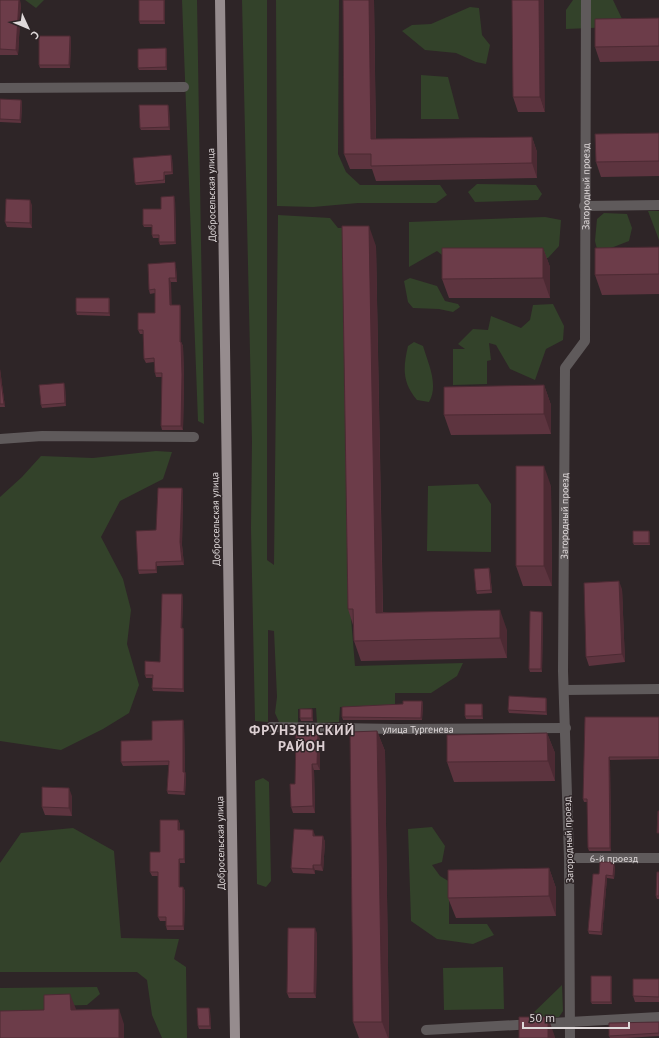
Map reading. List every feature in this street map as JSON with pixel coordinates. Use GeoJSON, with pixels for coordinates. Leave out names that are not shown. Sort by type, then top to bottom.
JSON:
{"type":"FeatureCollection","features":[{"type":"Feature","properties":{"kind":"main road","name":"Добросельская улица"},"geometry":{"type":"LineString","coordinates":[[220,0],[235,1038]]}},
{"type":"Feature","properties":{"kind":"street","name":"Загородный проезд"},"geometry":{"type":"LineString","coordinates":[[570,1038],[569,858],[566,807],[565,690],[563,671],[565,368],[585,341],[584,206],[586,0]]}},
{"type":"Feature","properties":{"kind":"street"},"geometry":{"type":"LineString","coordinates":[[0,88],[184,87]]}},
{"type":"Feature","properties":{"kind":"street"},"geometry":{"type":"LineString","coordinates":[[584,206],[659,205]]}},
{"type":"Feature","properties":{"kind":"street"},"geometry":{"type":"LineString","coordinates":[[0,439],[42,436],[194,437]]}},
{"type":"Feature","properties":{"kind":"street"},"geometry":{"type":"LineString","coordinates":[[565,690],[659,689]]}},
{"type":"Feature","properties":{"kind":"street","name":"улица Тургенева"},"geometry":{"type":"LineString","coordinates":[[271,727],[398,729],[566,728]]}},
{"type":"Feature","properties":{"kind":"street","name":"6-й проезд"},"geometry":{"type":"LineString","coordinates":[[569,858],[659,858]]}},
{"type":"Feature","properties":{"kind":"street"},"geometry":{"type":"LineString","coordinates":[[426,1030],[659,1017]]}},
{"type":"Feature","properties":{"kind":"green space"},"geometry":{"type":"Polygon","coordinates":[[[25,0],[44,0],[36,8],[25,0]]]}},
{"type":"Feature","properties":{"kind":"green space"},"geometry":{"type":"Polygon","coordinates":[[[182,0],[197,0],[204,424],[198,421],[182,0]]]}},
{"type":"Feature","properties":{"kind":"green space"},"geometry":{"type":"Polygon","coordinates":[[[242,0],[267,0],[267,560],[274,565],[278,215],[330,218],[338,228],[362,227],[348,582],[355,666],[463,663],[457,676],[431,693],[395,693],[395,706],[340,707],[339,722],[317,723],[316,708],[298,709],[298,724],[279,722],[275,713],[277,697],[274,631],[268,630],[268,722],[255,721],[251,528],[252,441],[242,0]]]}},
{"type":"Feature","properties":{"kind":"green space"},"geometry":{"type":"Polygon","coordinates":[[[276,0],[339,0],[338,154],[346,172],[360,185],[440,185],[447,195],[436,203],[358,203],[313,207],[277,206],[276,0]]]}},
{"type":"Feature","properties":{"kind":"green space"},"geometry":{"type":"Polygon","coordinates":[[[573,0],[613,0],[623,21],[614,27],[566,29],[566,10],[573,0]]]}},
{"type":"Feature","properties":{"kind":"green space"},"geometry":{"type":"Polygon","coordinates":[[[470,7],[479,8],[482,35],[490,45],[486,64],[476,62],[456,53],[425,50],[402,31],[412,25],[431,24],[470,7]]]}},
{"type":"Feature","properties":{"kind":"green space"},"geometry":{"type":"Polygon","coordinates":[[[421,75],[448,77],[459,119],[421,119],[421,75]]]}},
{"type":"Feature","properties":{"kind":"green space"},"geometry":{"type":"Polygon","coordinates":[[[477,184],[536,185],[542,194],[538,200],[475,202],[468,192],[477,184]]]}},
{"type":"Feature","properties":{"kind":"green space"},"geometry":{"type":"Polygon","coordinates":[[[648,211],[659,211],[659,240],[648,211]]]}},
{"type":"Feature","properties":{"kind":"green space"},"geometry":{"type":"Polygon","coordinates":[[[604,213],[627,214],[632,228],[629,241],[598,253],[595,241],[597,219],[604,213]]]}},
{"type":"Feature","properties":{"kind":"green space"},"geometry":{"type":"Polygon","coordinates":[[[545,217],[561,220],[559,246],[548,258],[452,263],[437,251],[409,267],[409,222],[545,217]]]}},
{"type":"Feature","properties":{"kind":"green space"},"geometry":{"type":"Polygon","coordinates":[[[410,278],[437,286],[445,301],[458,304],[460,307],[453,312],[439,309],[413,308],[408,302],[404,281],[410,278]]]}},
{"type":"Feature","properties":{"kind":"green space"},"geometry":{"type":"Polygon","coordinates":[[[553,304],[564,326],[563,340],[546,349],[535,380],[510,369],[496,345],[489,343],[491,360],[487,361],[487,384],[453,385],[453,349],[465,349],[458,344],[473,329],[488,330],[491,316],[521,328],[530,320],[533,305],[553,304]]]}},
{"type":"Feature","properties":{"kind":"green space"},"geometry":{"type":"Polygon","coordinates":[[[414,342],[423,346],[432,374],[433,388],[429,402],[417,400],[406,381],[406,354],[408,346],[414,342]]]}},
{"type":"Feature","properties":{"kind":"green space"},"geometry":{"type":"Polygon","coordinates":[[[156,451],[172,452],[163,479],[120,501],[101,537],[123,579],[131,610],[127,644],[139,685],[129,713],[103,729],[61,750],[0,741],[0,497],[22,477],[41,456],[93,458],[156,451]]]}},
{"type":"Feature","properties":{"kind":"green space"},"geometry":{"type":"Polygon","coordinates":[[[478,484],[491,504],[491,552],[427,551],[428,486],[478,484]]]}},
{"type":"Feature","properties":{"kind":"green space"},"geometry":{"type":"Polygon","coordinates":[[[263,778],[269,782],[271,881],[266,887],[257,884],[255,781],[263,778]]]}},
{"type":"Feature","properties":{"kind":"green space"},"geometry":{"type":"Polygon","coordinates":[[[432,827],[445,846],[442,862],[432,865],[440,876],[450,882],[449,924],[487,924],[494,935],[473,944],[437,939],[411,921],[408,829],[432,827]]]}},
{"type":"Feature","properties":{"kind":"green space"},"geometry":{"type":"Polygon","coordinates":[[[73,828],[114,851],[121,938],[179,939],[174,959],[186,967],[187,1038],[162,1038],[152,1015],[147,980],[137,972],[0,972],[0,863],[21,833],[73,828]]]}},
{"type":"Feature","properties":{"kind":"green space"},"geometry":{"type":"Polygon","coordinates":[[[503,967],[504,1009],[444,1010],[443,968],[503,967]]]}},
{"type":"Feature","properties":{"kind":"green space"},"geometry":{"type":"Polygon","coordinates":[[[562,985],[563,1011],[559,1017],[528,1018],[562,985]]]}},
{"type":"Feature","properties":{"kind":"green space"},"geometry":{"type":"Polygon","coordinates":[[[97,987],[100,994],[87,1005],[46,1006],[45,1021],[0,1022],[0,988],[97,987]]]}},
{"type":"Feature","properties":{"kind":"building"},"geometry":{"type":"Polygon","coordinates":[[[0,0],[19,0],[16,50],[0,49],[0,0]]]}},
{"type":"Feature","properties":{"kind":"building"},"geometry":{"type":"Polygon","coordinates":[[[139,0],[164,0],[164,21],[139,21],[139,0]]]}},
{"type":"Feature","properties":{"kind":"building"},"geometry":{"type":"Polygon","coordinates":[[[343,0],[369,0],[371,139],[532,137],[532,163],[371,166],[371,154],[344,154],[343,0]]]}},
{"type":"Feature","properties":{"kind":"building"},"geometry":{"type":"Polygon","coordinates":[[[512,0],[539,0],[540,97],[513,97],[512,0]]]}},
{"type":"Feature","properties":{"kind":"building"},"geometry":{"type":"Polygon","coordinates":[[[659,18],[659,46],[595,47],[595,19],[659,18]]]}},
{"type":"Feature","properties":{"kind":"building"},"geometry":{"type":"Polygon","coordinates":[[[39,36],[70,36],[69,65],[39,65],[39,36]]]}},
{"type":"Feature","properties":{"kind":"building"},"geometry":{"type":"Polygon","coordinates":[[[166,48],[166,67],[138,68],[138,49],[166,48]]]}},
{"type":"Feature","properties":{"kind":"building"},"geometry":{"type":"Polygon","coordinates":[[[0,99],[21,100],[20,120],[0,119],[0,99]]]}},
{"type":"Feature","properties":{"kind":"building"},"geometry":{"type":"Polygon","coordinates":[[[139,105],[168,105],[169,127],[140,128],[139,105]]]}},
{"type":"Feature","properties":{"kind":"building"},"geometry":{"type":"Polygon","coordinates":[[[659,133],[659,161],[596,162],[595,134],[659,133]]]}},
{"type":"Feature","properties":{"kind":"building"},"geometry":{"type":"Polygon","coordinates":[[[171,155],[172,172],[164,172],[164,180],[135,183],[133,158],[171,155]]]}},
{"type":"Feature","properties":{"kind":"building"},"geometry":{"type":"Polygon","coordinates":[[[174,196],[175,242],[159,242],[159,235],[152,235],[152,225],[143,225],[143,209],[161,209],[161,197],[174,196]]]}},
{"type":"Feature","properties":{"kind":"building"},"geometry":{"type":"Polygon","coordinates":[[[6,199],[30,200],[30,223],[5,222],[6,199]]]}},
{"type":"Feature","properties":{"kind":"building"},"geometry":{"type":"Polygon","coordinates":[[[342,226],[369,226],[376,613],[500,610],[500,638],[354,641],[353,609],[348,609],[342,226]]]}},
{"type":"Feature","properties":{"kind":"building"},"geometry":{"type":"Polygon","coordinates":[[[659,247],[659,274],[595,275],[595,248],[659,247]]]}},
{"type":"Feature","properties":{"kind":"building"},"geometry":{"type":"Polygon","coordinates":[[[442,248],[543,248],[543,278],[442,279],[442,248]]]}},
{"type":"Feature","properties":{"kind":"building"},"geometry":{"type":"Polygon","coordinates":[[[175,262],[176,278],[169,278],[170,305],[180,305],[182,375],[181,426],[161,426],[162,373],[155,373],[154,358],[144,359],[143,330],[138,330],[138,313],[155,313],[155,289],[149,290],[148,264],[175,262]]]}},
{"type":"Feature","properties":{"kind":"building"},"geometry":{"type":"Polygon","coordinates":[[[76,298],[109,298],[109,313],[76,312],[76,298]]]}},
{"type":"Feature","properties":{"kind":"building"},"geometry":{"type":"Polygon","coordinates":[[[0,374],[4,404],[0,404],[0,374]]]}},
{"type":"Feature","properties":{"kind":"building"},"geometry":{"type":"Polygon","coordinates":[[[64,383],[65,403],[41,405],[39,385],[64,383]]]}},
{"type":"Feature","properties":{"kind":"building"},"geometry":{"type":"Polygon","coordinates":[[[544,385],[544,414],[444,415],[444,387],[544,385]]]}},
{"type":"Feature","properties":{"kind":"building"},"geometry":{"type":"Polygon","coordinates":[[[516,466],[544,466],[544,566],[516,566],[516,466]]]}},
{"type":"Feature","properties":{"kind":"building"},"geometry":{"type":"Polygon","coordinates":[[[158,488],[182,488],[180,542],[182,561],[156,562],[156,570],[138,570],[136,531],[156,530],[158,488]]]}},
{"type":"Feature","properties":{"kind":"building"},"geometry":{"type":"Polygon","coordinates":[[[633,531],[649,531],[649,543],[633,543],[633,531]]]}},
{"type":"Feature","properties":{"kind":"building"},"geometry":{"type":"Polygon","coordinates":[[[489,568],[491,590],[476,591],[474,569],[489,568]]]}},
{"type":"Feature","properties":{"kind":"building"},"geometry":{"type":"Polygon","coordinates":[[[619,581],[622,654],[586,657],[584,583],[619,581]]]}},
{"type":"Feature","properties":{"kind":"building"},"geometry":{"type":"Polygon","coordinates":[[[162,594],[182,594],[181,628],[183,628],[183,689],[152,688],[153,675],[145,675],[145,661],[160,662],[162,594]]]}},
{"type":"Feature","properties":{"kind":"building"},"geometry":{"type":"Polygon","coordinates":[[[530,611],[542,612],[541,669],[529,669],[530,611]]]}},
{"type":"Feature","properties":{"kind":"building"},"geometry":{"type":"Polygon","coordinates":[[[509,696],[546,698],[546,712],[508,710],[509,696]]]}},
{"type":"Feature","properties":{"kind":"building"},"geometry":{"type":"Polygon","coordinates":[[[403,701],[422,701],[421,718],[342,717],[342,707],[403,704],[403,701]]]}},
{"type":"Feature","properties":{"kind":"building"},"geometry":{"type":"Polygon","coordinates":[[[465,704],[482,704],[482,716],[465,716],[465,704]]]}},
{"type":"Feature","properties":{"kind":"building"},"geometry":{"type":"Polygon","coordinates":[[[300,709],[312,709],[312,718],[300,718],[300,709]]]}},
{"type":"Feature","properties":{"kind":"building"},"geometry":{"type":"Polygon","coordinates":[[[585,717],[659,717],[659,757],[609,757],[610,848],[588,848],[587,799],[583,799],[585,717]]]}},
{"type":"Feature","properties":{"kind":"building"},"geometry":{"type":"Polygon","coordinates":[[[183,720],[183,772],[185,772],[184,792],[167,791],[169,761],[121,762],[121,741],[152,740],[152,721],[183,720]]]}},
{"type":"Feature","properties":{"kind":"building"},"geometry":{"type":"Polygon","coordinates":[[[299,727],[311,728],[311,733],[318,733],[317,764],[312,764],[313,806],[291,807],[290,784],[295,784],[296,732],[299,732],[299,727]]]}},
{"type":"Feature","properties":{"kind":"building"},"geometry":{"type":"Polygon","coordinates":[[[377,731],[382,1022],[353,1022],[350,732],[377,731]]]}},
{"type":"Feature","properties":{"kind":"building"},"geometry":{"type":"Polygon","coordinates":[[[547,733],[548,761],[447,762],[447,735],[547,733]]]}},
{"type":"Feature","properties":{"kind":"building"},"geometry":{"type":"Polygon","coordinates":[[[42,787],[69,788],[69,808],[42,807],[42,787]]]}},
{"type":"Feature","properties":{"kind":"building"},"geometry":{"type":"Polygon","coordinates":[[[658,811],[659,833],[657,833],[658,811]]]}},
{"type":"Feature","properties":{"kind":"building"},"geometry":{"type":"Polygon","coordinates":[[[160,820],[178,820],[178,830],[184,830],[184,859],[179,859],[179,887],[183,887],[183,926],[166,926],[166,917],[158,917],[158,872],[150,872],[150,852],[160,852],[160,820]]]}},
{"type":"Feature","properties":{"kind":"building"},"geometry":{"type":"Polygon","coordinates":[[[294,829],[313,830],[313,836],[323,836],[321,865],[313,865],[313,869],[291,868],[294,829]]]}},
{"type":"Feature","properties":{"kind":"building"},"geometry":{"type":"Polygon","coordinates":[[[600,862],[611,862],[611,864],[614,864],[613,876],[606,875],[601,932],[588,931],[593,874],[599,874],[600,862]]]}},
{"type":"Feature","properties":{"kind":"building"},"geometry":{"type":"Polygon","coordinates":[[[549,868],[549,896],[448,898],[448,870],[549,868]]]}},
{"type":"Feature","properties":{"kind":"building"},"geometry":{"type":"Polygon","coordinates":[[[657,872],[659,872],[659,896],[656,896],[657,872]]]}},
{"type":"Feature","properties":{"kind":"building"},"geometry":{"type":"Polygon","coordinates":[[[288,928],[315,928],[314,993],[287,993],[288,928]]]}},
{"type":"Feature","properties":{"kind":"building"},"geometry":{"type":"Polygon","coordinates":[[[591,976],[611,976],[611,1002],[591,1002],[591,976]]]}},
{"type":"Feature","properties":{"kind":"building"},"geometry":{"type":"Polygon","coordinates":[[[633,979],[659,979],[659,997],[633,996],[633,979]]]}},
{"type":"Feature","properties":{"kind":"building"},"geometry":{"type":"Polygon","coordinates":[[[70,994],[71,1010],[119,1009],[119,1038],[0,1038],[0,1011],[44,1010],[44,995],[70,994]]]}},
{"type":"Feature","properties":{"kind":"building"},"geometry":{"type":"Polygon","coordinates":[[[197,1008],[209,1008],[210,1026],[198,1026],[197,1008]]]}},
{"type":"Feature","properties":{"kind":"building"},"geometry":{"type":"Polygon","coordinates":[[[519,1017],[548,1017],[548,1038],[519,1038],[519,1017]]]}},
{"type":"Feature","properties":{"kind":"building"},"geometry":{"type":"Polygon","coordinates":[[[659,1022],[659,1033],[609,1036],[609,1023],[659,1022]]]}},
{"type":"Feature","properties":{"kind":"district","name":"ФРУНЗЕНСКИЙ РАЙОН"},"geometry":{"type":"Point","coordinates":[302,738]}}]}
